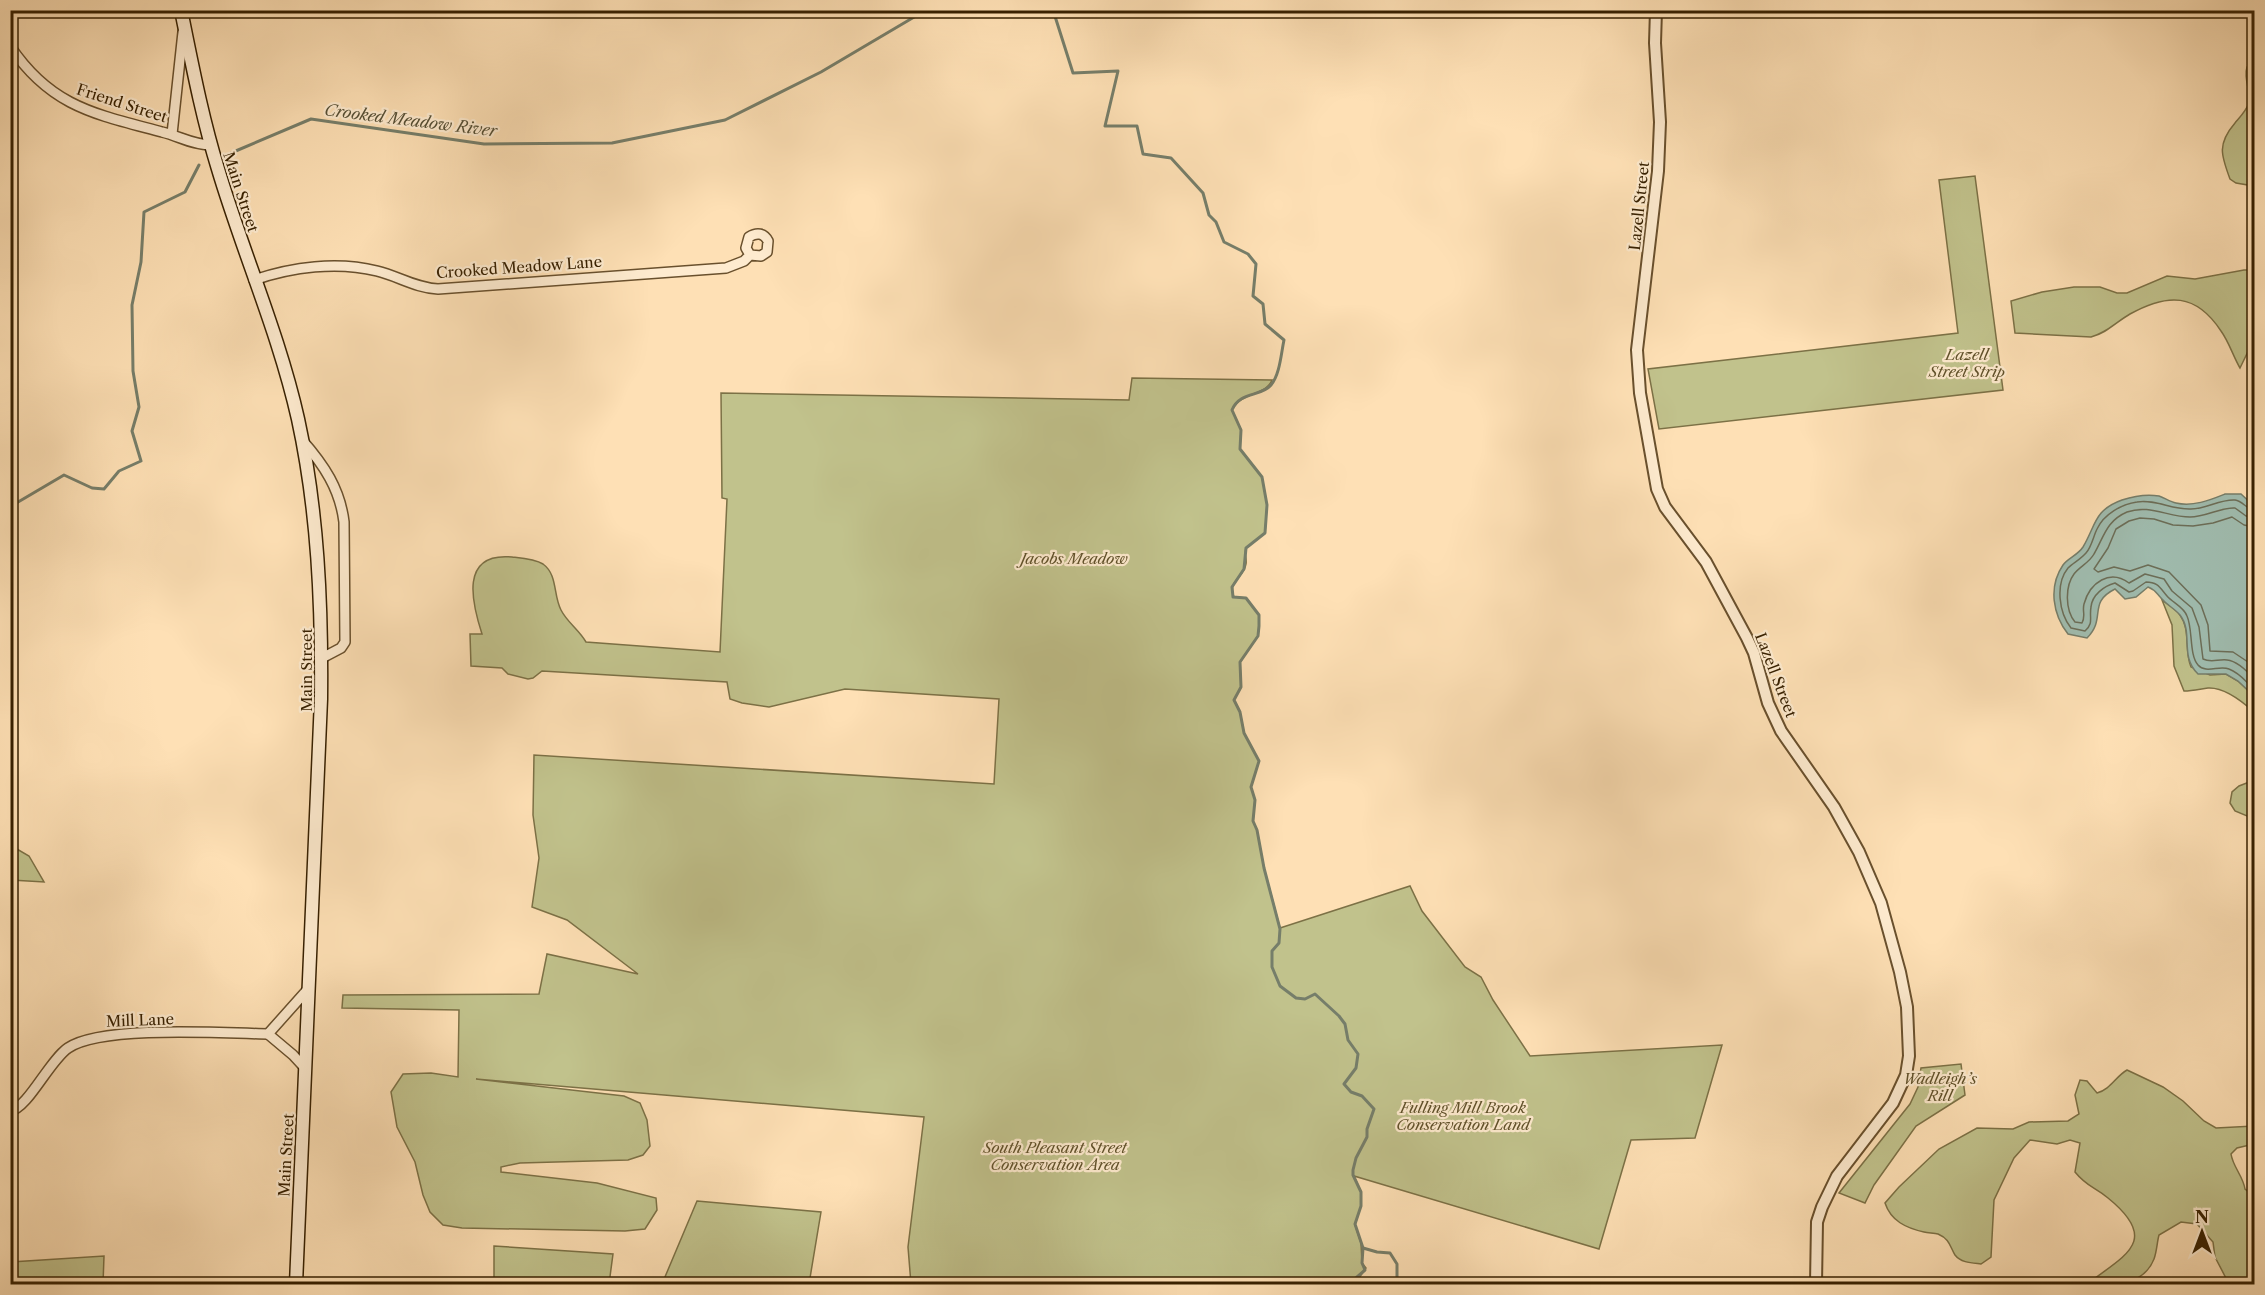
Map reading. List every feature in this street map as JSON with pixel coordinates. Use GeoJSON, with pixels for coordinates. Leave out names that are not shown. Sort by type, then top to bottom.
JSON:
{"type":"FeatureCollection","features":[{"type":"Feature","properties":{"kind":"main road","name":"Main Street"},"geometry":{"type":"LineString","coordinates":[[181,10],[211,145],[286,375],[302,440],[316,539],[322,658],[296,1284]]}},
{"type":"Feature","properties":{"kind":"street","name":"Lazell Street"},"geometry":{"type":"LineString","coordinates":[[1656,10],[1655,43],[1660,122],[1658,171],[1637,350],[1640,393],[1657,489],[1665,507],[1695,545],[1710,569],[1747,638],[1754,653],[1768,703],[1781,731],[1834,807],[1859,852],[1881,903],[1907,1007],[1909,1049],[1906,1075],[1893,1103],[1837,1176],[1822,1207],[1817,1222],[1816,1284]]}},
{"type":"Feature","properties":{"kind":"street","name":"Main Street"},"geometry":{"type":"LineString","coordinates":[[172,134],[184,25]]}},
{"type":"Feature","properties":{"kind":"street","name":"Friend Street"},"geometry":{"type":"LineString","coordinates":[[10,46],[34,77],[60,97],[90,111],[172,134],[192,142],[211,145]]}},
{"type":"Feature","properties":{"kind":"street"},"geometry":{"type":"LineString","coordinates":[[178,82],[181,77],[193,72]]}},
{"type":"Feature","properties":{"kind":"street","name":"Crooked Meadow Lane"},"geometry":{"type":"LineString","coordinates":[[254,280],[295,268],[350,267],[375,270],[413,285],[438,289],[726,268],[744,261],[750,255]]}},
{"type":"Feature","properties":{"kind":"street"},"geometry":{"type":"LineString","coordinates":[[302,440],[323,464],[335,485],[343,507],[345,642],[341,648],[322,658]]}},
{"type":"Feature","properties":{"kind":"street"},"geometry":{"type":"LineString","coordinates":[[305,1068],[268,1034],[309,988]]}},
{"type":"Feature","properties":{"kind":"street","name":"Mill Lane"},"geometry":{"type":"LineString","coordinates":[[10,1111],[21,1107],[54,1059],[69,1047],[86,1040],[126,1034],[268,1034]]}},
{"type":"Feature","properties":{"kind":"green space"},"geometry":{"type":"Polygon","coordinates":[[[2254,62],[2254,186],[2236,183],[2230,179],[2222,150],[2229,130],[2249,103],[2246,72],[2247,67],[2254,62]]]}},
{"type":"Feature","properties":{"kind":"green space","name":"Lazell Street Strip"},"geometry":{"type":"Polygon","coordinates":[[[1975,176],[2003,390],[1659,429],[1648,369],[1958,333],[1939,180],[1975,176]]]}},
{"type":"Feature","properties":{"kind":"green space"},"geometry":{"type":"Polygon","coordinates":[[[2253,270],[2254,282],[2250,293],[2254,316],[2254,339],[2240,368],[2224,335],[2211,318],[2202,309],[2180,300],[2157,302],[2144,307],[2102,333],[2091,337],[2015,333],[2011,301],[2042,292],[2074,287],[2100,287],[2117,293],[2127,293],[2167,276],[2195,279],[2253,270]]]}},
{"type":"Feature","properties":{"kind":"green space"},"geometry":{"type":"Polygon","coordinates":[[[1132,378],[1272,380],[1264,389],[1241,400],[1232,410],[1241,430],[1240,449],[1262,477],[1267,505],[1265,533],[1246,548],[1245,569],[1234,583],[1232,592],[1234,597],[1246,598],[1259,615],[1258,636],[1240,662],[1241,687],[1234,700],[1240,712],[1244,733],[1259,761],[1251,787],[1255,800],[1253,821],[1280,928],[1410,886],[1422,911],[1465,967],[1481,977],[1493,1000],[1530,1056],[1722,1045],[1695,1138],[1631,1140],[1599,1249],[1354,1176],[1361,1192],[1361,1206],[1355,1225],[1361,1243],[1362,1263],[1366,1268],[1359,1278],[1349,1284],[911,1284],[908,1247],[924,1117],[476,1079],[624,1096],[640,1103],[647,1120],[650,1146],[643,1155],[628,1160],[520,1163],[501,1167],[501,1172],[597,1183],[656,1198],[657,1210],[645,1229],[625,1231],[462,1228],[443,1225],[430,1212],[423,1195],[415,1162],[397,1127],[391,1092],[403,1074],[431,1073],[458,1077],[459,1010],[342,1008],[343,995],[539,994],[547,954],[638,974],[567,920],[532,907],[539,858],[533,815],[534,755],[994,784],[999,699],[845,689],[769,707],[730,699],[727,682],[542,671],[528,679],[508,674],[502,668],[471,666],[470,634],[482,634],[473,595],[473,582],[477,571],[484,563],[495,558],[524,558],[543,564],[553,579],[561,610],[586,642],[720,652],[727,499],[722,498],[721,393],[1129,400],[1132,378]]]}},
{"type":"Feature","properties":{"kind":"green space"},"geometry":{"type":"Polygon","coordinates":[[[2162,600],[2180,615],[2183,621],[2191,667],[2210,675],[2226,674],[2238,681],[2254,696],[2254,712],[2239,700],[2214,688],[2184,691],[2174,666],[2172,625],[2162,600]]]}},
{"type":"Feature","properties":{"kind":"green space"},"geometry":{"type":"Polygon","coordinates":[[[2254,773],[2254,810],[2247,816],[2235,811],[2230,803],[2232,792],[2239,786],[2252,781],[2254,773]]]}},
{"type":"Feature","properties":{"kind":"green space"},"geometry":{"type":"Polygon","coordinates":[[[10,845],[29,856],[44,882],[11,880],[10,845]]]}},
{"type":"Feature","properties":{"kind":"green space","name":"Wadleigh’s Rill"},"geometry":{"type":"Polygon","coordinates":[[[1961,1064],[1965,1095],[1916,1126],[1874,1185],[1865,1203],[1839,1193],[1910,1104],[1918,1087],[1921,1068],[1961,1064]]]}},
{"type":"Feature","properties":{"kind":"green space"},"geometry":{"type":"Polygon","coordinates":[[[2127,1070],[2163,1087],[2183,1101],[2204,1121],[2216,1128],[2254,1126],[2254,1144],[2237,1148],[2231,1154],[2245,1189],[2254,1196],[2254,1284],[2229,1284],[2215,1257],[2213,1242],[2197,1224],[2181,1222],[2159,1235],[2154,1259],[2142,1275],[2116,1284],[2087,1284],[2124,1255],[2132,1246],[2135,1236],[2124,1213],[2075,1172],[2080,1143],[2070,1140],[2057,1144],[2030,1140],[2014,1158],[1994,1200],[1991,1257],[1981,1264],[1960,1260],[1942,1236],[1905,1226],[1891,1215],[1885,1203],[1939,1149],[1977,1128],[2013,1129],[2029,1122],[2068,1121],[2079,1114],[2075,1095],[2080,1080],[2087,1081],[2097,1093],[2106,1089],[2127,1070]]]}},
{"type":"Feature","properties":{"kind":"green space"},"geometry":{"type":"Polygon","coordinates":[[[697,1201],[821,1212],[809,1284],[662,1284],[697,1201]]]}},
{"type":"Feature","properties":{"kind":"green space"},"geometry":{"type":"Polygon","coordinates":[[[494,1246],[613,1254],[609,1284],[494,1284],[494,1246]]]}},
{"type":"Feature","properties":{"kind":"green space"},"geometry":{"type":"Polygon","coordinates":[[[104,1256],[103,1284],[11,1284],[11,1262],[104,1256]]]}},
{"type":"Feature","properties":{"kind":"water"},"geometry":{"type":"Polygon","coordinates":[[[2225,494],[2241,494],[2254,506],[2254,696],[2238,681],[2226,674],[2198,674],[2189,660],[2186,629],[2180,615],[2148,587],[2136,597],[2125,599],[2115,589],[2107,594],[2099,605],[2096,624],[2087,638],[2068,634],[2056,610],[2055,582],[2063,565],[2081,550],[2097,519],[2106,508],[2131,497],[2159,496],[2174,502],[2189,504],[2207,501],[2225,494]]]}},
{"type":"Feature","properties":{"kind":"waterway","name":"Crooked Meadow River"},"geometry":{"type":"LineString","coordinates":[[231,153],[311,119],[484,144],[612,143],[725,120],[821,72],[926,10]]}},
{"type":"Feature","properties":{"kind":"waterway"},"geometry":{"type":"LineString","coordinates":[[1053,10],[1073,73],[1118,71],[1105,126],[1137,126],[1143,154],[1171,158],[1203,193],[1209,215],[1216,222],[1224,242],[1248,254],[1256,264],[1253,296],[1263,304],[1265,324],[1284,340],[1278,370],[1271,385],[1267,389],[1240,400],[1232,410],[1241,430],[1240,449],[1262,477],[1267,505],[1265,533],[1246,548],[1244,569],[1232,587],[1233,597],[1246,598],[1259,615],[1258,636],[1240,662],[1241,687],[1234,700],[1240,712],[1244,733],[1259,761],[1251,787],[1255,800],[1253,821],[1280,929],[1279,943],[1272,951],[1272,967],[1280,986],[1296,998],[1305,999],[1315,994],[1345,1024],[1348,1040],[1358,1054],[1356,1068],[1344,1084],[1351,1092],[1362,1096],[1374,1109],[1367,1129],[1367,1137],[1356,1158],[1353,1170],[1361,1192],[1361,1206],[1355,1224],[1363,1248],[1362,1263],[1365,1270],[1349,1284]]}},
{"type":"Feature","properties":{"kind":"waterway","name":"Crooked Meadow River"},"geometry":{"type":"LineString","coordinates":[[10,517],[13,505],[64,475],[92,488],[104,489],[119,471],[141,461],[132,431],[139,407],[133,371],[132,305],[141,262],[144,212],[185,192],[199,165]]}},
{"type":"Feature","properties":{"kind":"waterway"},"geometry":{"type":"LineString","coordinates":[[1363,1248],[1390,1253],[1397,1264],[1397,1280],[1400,1284]]}},
{"type":"Feature","properties":{"kind":"park label","name":"Jacobs Meadow"},"geometry":{"type":"Point","coordinates":[1074,558]}},
{"type":"Feature","properties":{"kind":"park label","name":"Fulling Mill Brook Conservation Land"},"geometry":{"type":"Point","coordinates":[1463,1116]}},
{"type":"Feature","properties":{"kind":"park label","name":"South Pleasant Street Conservation Area"},"geometry":{"type":"Point","coordinates":[1055,1156]}}]}
